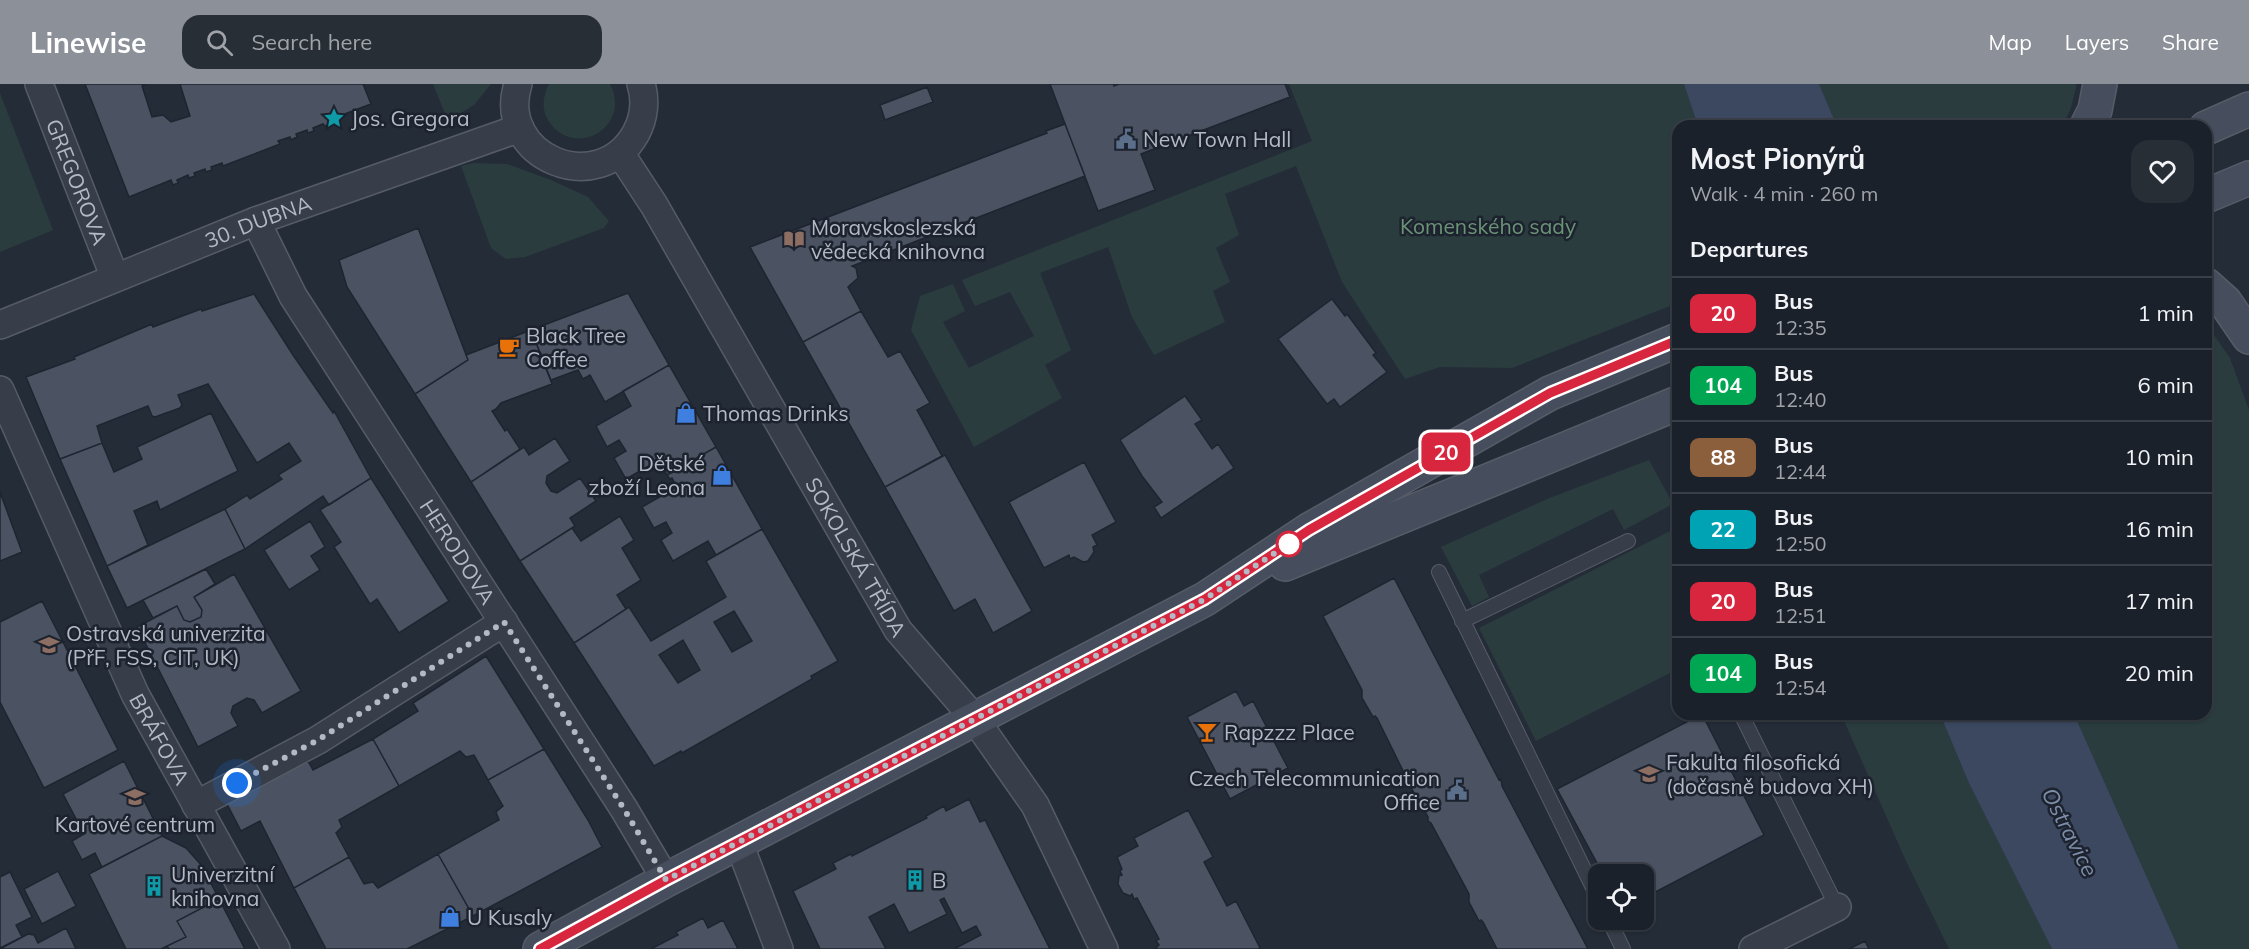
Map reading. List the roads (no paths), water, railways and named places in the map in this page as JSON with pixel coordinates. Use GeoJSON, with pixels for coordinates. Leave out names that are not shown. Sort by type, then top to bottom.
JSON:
{"type":"FeatureCollection","features":[{"type":"Feature","properties":{"kind":"main road"},"geometry":{"type":"LineString","coordinates":[[2090,120],[2095,110],[2100,84]]}},
{"type":"Feature","properties":{"kind":"main road"},"geometry":{"type":"LineString","coordinates":[[2212,125],[2249,109]]}},
{"type":"Feature","properties":{"kind":"main road"},"geometry":{"type":"LineString","coordinates":[[2212,193],[2249,178]]}},
{"type":"Feature","properties":{"kind":"main road"},"geometry":{"type":"LineString","coordinates":[[2212,290],[2225,302],[2249,337]]}},
{"type":"Feature","properties":{"kind":"main road"},"geometry":{"type":"LineString","coordinates":[[540,949],[666,880],[974,718],[1090,661],[1217,592],[1309,530],[1550,393],[1672,342]]}},
{"type":"Feature","properties":{"kind":"main road"},"geometry":{"type":"LineString","coordinates":[[1217,592],[1672,405]]}},
{"type":"Feature","properties":{"kind":"street","name":"GREGOROVA"},"geometry":{"type":"LineString","coordinates":[[39,84],[115,278]]}},
{"type":"Feature","properties":{"kind":"street"},"geometry":{"type":"LineString","coordinates":[[518,84],[515,103],[520,128],[543,156],[567,166],[592,166],[620,153],[633,138],[643,116],[644,103],[641,84]]}},
{"type":"Feature","properties":{"kind":"street","name":"30. DUBNA"},"geometry":{"type":"LineString","coordinates":[[0,324],[256,221],[520,128]]}},
{"type":"Feature","properties":{"kind":"street","name":"SOKOLSKÁ TŘÍDA"},"geometry":{"type":"LineString","coordinates":[[620,153],[654,205],[898,630],[974,718],[1035,805],[1104,949]]}},
{"type":"Feature","properties":{"kind":"street","name":"HERODOVA"},"geometry":{"type":"LineString","coordinates":[[256,221],[293,296],[624,809],[666,880]]}},
{"type":"Feature","properties":{"kind":"street","name":"BRÁFOVA"},"geometry":{"type":"LineString","coordinates":[[0,390],[135,694],[276,949]]}},
{"type":"Feature","properties":{"kind":"street"},"geometry":{"type":"LineString","coordinates":[[196,805],[318,740],[504,622]]}},
{"type":"Feature","properties":{"kind":"street"},"geometry":{"type":"LineString","coordinates":[[739,843],[779,949]]}},
{"type":"Feature","properties":{"kind":"street"},"geometry":{"type":"LineString","coordinates":[[1754,949],[1837,907]]}},
{"type":"Feature","properties":{"kind":"lane"},"geometry":{"type":"LineString","coordinates":[[1462,621],[1628,541]]}},
{"type":"Feature","properties":{"kind":"lane"},"geometry":{"type":"LineString","coordinates":[[1438,572],[1588,878]]}},
{"type":"Feature","properties":{"kind":"lane"},"geometry":{"type":"LineString","coordinates":[[1744,720],[1837,907]]}},
{"type":"Feature","properties":{"kind":"lane"},"geometry":{"type":"LineString","coordinates":[[1614,930],[1623,949]]}},
{"type":"Feature","properties":{"kind":"water"},"geometry":{"type":"Polygon","coordinates":[[[1684,84],[1819,84],[1834,120],[1696,120],[1684,84]]]}},
{"type":"Feature","properties":{"kind":"water","name":"Ostravice"},"geometry":{"type":"Polygon","coordinates":[[[1943,720],[2077,720],[2179,949],[2052,949],[1968,781],[1943,720]]]}},
{"type":"Feature","properties":{"kind":"place","name":"Jos. Gregora"},"geometry":{"type":"Point","coordinates":[334,118]}},
{"type":"Feature","properties":{"kind":"place","name":"New Town Hall"},"geometry":{"type":"Point","coordinates":[1126,139]}},
{"type":"Feature","properties":{"kind":"place","name":"Moravskoslezská vědecká knihovna"},"geometry":{"type":"Point","coordinates":[794,239]}},
{"type":"Feature","properties":{"kind":"place","name":"Black Tree Coffee"},"geometry":{"type":"Point","coordinates":[509,347]}},
{"type":"Feature","properties":{"kind":"place","name":"Thomas Drinks"},"geometry":{"type":"Point","coordinates":[686,413]}},
{"type":"Feature","properties":{"kind":"place","name":"Dětské zboží Leona"},"geometry":{"type":"Point","coordinates":[722,475]}},
{"type":"Feature","properties":{"kind":"place","name":"Ostravská univerzita (PřF, FSS, CIT, UK)"},"geometry":{"type":"Point","coordinates":[49,645]}},
{"type":"Feature","properties":{"kind":"place","name":"Rapzzz Place"},"geometry":{"type":"Point","coordinates":[1207,732]}},
{"type":"Feature","properties":{"kind":"place","name":"Fakulta filosofická (dočasně budova XH)"},"geometry":{"type":"Point","coordinates":[1649,774]}},
{"type":"Feature","properties":{"kind":"place","name":"Czech Telecommunication Office"},"geometry":{"type":"Point","coordinates":[1457,790]}},
{"type":"Feature","properties":{"kind":"place","name":"Kartové centrum"},"geometry":{"type":"Point","coordinates":[135,797]}},
{"type":"Feature","properties":{"kind":"place","name":"B"},"geometry":{"type":"Point","coordinates":[915,880]}},
{"type":"Feature","properties":{"kind":"place","name":"Univerzitní knihovna"},"geometry":{"type":"Point","coordinates":[154,886]}},
{"type":"Feature","properties":{"kind":"place","name":"U Kusaly"},"geometry":{"type":"Point","coordinates":[450,917]}},
{"type":"Feature","properties":{"kind":"park label","name":"Komenského sady"},"geometry":{"type":"Point","coordinates":[1488,226]}}]}
